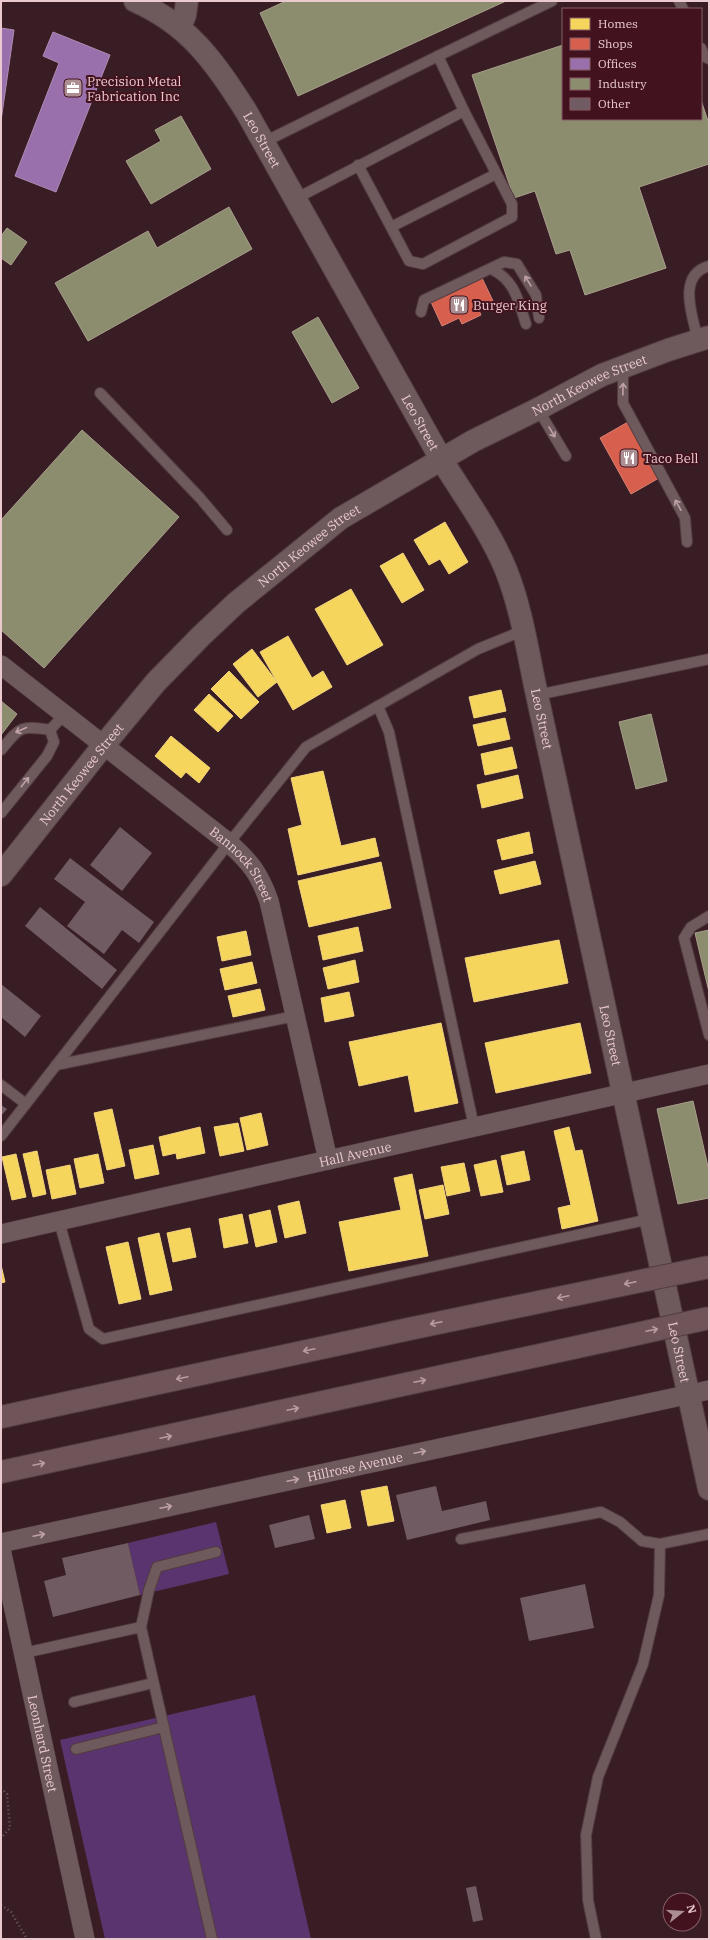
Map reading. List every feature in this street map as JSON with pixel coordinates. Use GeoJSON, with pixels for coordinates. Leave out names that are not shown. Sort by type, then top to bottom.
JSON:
{"type":"FeatureCollection","features":[{"type":"Feature","properties":{"kind":"highway"},"geometry":{"type":"LineString","coordinates":[[1,1417],[709,1266]]}},
{"type":"Feature","properties":{"kind":"highway"},"geometry":{"type":"LineString","coordinates":[[1,1472],[709,1318]]}},
{"type":"Feature","properties":{"kind":"street","name":"Leo Street"},"geometry":{"type":"LineString","coordinates":[[136,1],[180,27],[201,47],[226,80],[264,142],[441,460],[474,511],[506,569],[513,591],[537,695],[619,1067],[622,1093],[650,1219],[699,1392],[709,1489]]}},
{"type":"Feature","properties":{"kind":"street"},"geometry":{"type":"LineString","coordinates":[[180,27],[185,15],[187,1]]}},
{"type":"Feature","properties":{"kind":"street","name":"North Keowee Street"},"geometry":{"type":"LineString","coordinates":[[1,875],[103,746],[156,682],[201,636],[242,598],[341,518],[473,442],[602,375],[704,338]]}},
{"type":"Feature","properties":{"kind":"street","name":"Bannock Street"},"geometry":{"type":"LineString","coordinates":[[1,665],[229,843],[249,862],[263,883],[269,901],[328,1160]]}},
{"type":"Feature","properties":{"kind":"street","name":"Hall Avenue"},"geometry":{"type":"LineString","coordinates":[[1,1234],[709,1074]]}},
{"type":"Feature","properties":{"kind":"street","name":"Hillrose Avenue"},"geometry":{"type":"LineString","coordinates":[[1,1543],[699,1392]]}},
{"type":"Feature","properties":{"kind":"street","name":"Leonhard Street"},"geometry":{"type":"LineString","coordinates":[[1,1549],[85,1939]]}},
{"type":"Feature","properties":{"kind":"lane"},"geometry":{"type":"LineString","coordinates":[[264,142],[552,1]]}},
{"type":"Feature","properties":{"kind":"lane"},"geometry":{"type":"LineString","coordinates":[[702,50],[705,57],[709,59]]}},
{"type":"Feature","properties":{"kind":"lane"},"geometry":{"type":"LineString","coordinates":[[358,165],[409,261],[423,264],[512,217],[512,204],[464,112],[438,56]]}},
{"type":"Feature","properties":{"kind":"lane"},"geometry":{"type":"LineString","coordinates":[[295,199],[358,165],[464,112]]}},
{"type":"Feature","properties":{"kind":"lane"},"geometry":{"type":"LineString","coordinates":[[391,227],[496,174]]}},
{"type":"Feature","properties":{"kind":"lane"},"geometry":{"type":"LineString","coordinates":[[421,312],[424,300],[504,262],[517,264],[536,295],[539,318]]}},
{"type":"Feature","properties":{"kind":"lane"},"geometry":{"type":"LineString","coordinates":[[704,338],[690,306],[688,292],[694,276],[709,266]]}},
{"type":"Feature","properties":{"kind":"lane"},"geometry":{"type":"LineString","coordinates":[[491,269],[502,274],[516,292],[526,324]]}},
{"type":"Feature","properties":{"kind":"lane"},"geometry":{"type":"LineString","coordinates":[[624,367],[623,403],[685,518],[687,542]]}},
{"type":"Feature","properties":{"kind":"lane"},"geometry":{"type":"LineString","coordinates":[[100,393],[200,498],[227,530]]}},
{"type":"Feature","properties":{"kind":"lane"},"geometry":{"type":"LineString","coordinates":[[538,409],[566,456]]}},
{"type":"Feature","properties":{"kind":"lane"},"geometry":{"type":"LineString","coordinates":[[1,1136],[229,843],[306,747],[478,649],[522,631]]}},
{"type":"Feature","properties":{"kind":"lane"},"geometry":{"type":"LineString","coordinates":[[537,695],[709,660]]}},
{"type":"Feature","properties":{"kind":"lane"},"geometry":{"type":"LineString","coordinates":[[378,706],[389,732],[474,1127]]}},
{"type":"Feature","properties":{"kind":"lane"},"geometry":{"type":"LineString","coordinates":[[50,730],[64,715]]}},
{"type":"Feature","properties":{"kind":"lane"},"geometry":{"type":"LineString","coordinates":[[1,750],[17,730],[28,727],[50,730]]}},
{"type":"Feature","properties":{"kind":"lane"},"geometry":{"type":"LineString","coordinates":[[1,813],[46,756],[54,742],[50,730]]}},
{"type":"Feature","properties":{"kind":"lane"},"geometry":{"type":"LineString","coordinates":[[709,916],[691,927],[684,938],[709,1035]]}},
{"type":"Feature","properties":{"kind":"lane"},"geometry":{"type":"LineString","coordinates":[[56,1065],[295,1016]]}},
{"type":"Feature","properties":{"kind":"lane"},"geometry":{"type":"LineString","coordinates":[[1,1085],[26,1104]]}},
{"type":"Feature","properties":{"kind":"lane"},"geometry":{"type":"LineString","coordinates":[[59,1221],[90,1330],[102,1338],[650,1219]]}},
{"type":"Feature","properties":{"kind":"lane"},"geometry":{"type":"LineString","coordinates":[[462,1539],[601,1512],[620,1522],[642,1541],[660,1544],[709,1534]]}},
{"type":"Feature","properties":{"kind":"lane"},"geometry":{"type":"LineString","coordinates":[[596,1939],[588,1900],[586,1835],[598,1777],[643,1664],[659,1595],[660,1544]]}},
{"type":"Feature","properties":{"kind":"lane"},"geometry":{"type":"LineString","coordinates":[[212,1939],[141,1627],[149,1590],[157,1567],[216,1552]]}},
{"type":"Feature","properties":{"kind":"lane"},"geometry":{"type":"LineString","coordinates":[[24,1654],[141,1627]]}},
{"type":"Feature","properties":{"kind":"lane"},"geometry":{"type":"LineString","coordinates":[[74,1702],[153,1683]]}},
{"type":"Feature","properties":{"kind":"lane"},"geometry":{"type":"LineString","coordinates":[[76,1749],[164,1727]]}},
{"type":"Feature","properties":{"kind":"path"},"geometry":{"type":"LineString","coordinates":[[1,1788],[7,1794],[10,1828],[1,1838]]}},
{"type":"Feature","properties":{"kind":"path"},"geometry":{"type":"LineString","coordinates":[[1,1904],[11,1912],[26,1939]]}},
{"type":"Feature","properties":{"kind":"shaded area"},"geometry":{"type":"Polygon","coordinates":[[[216,1522],[229,1574],[140,1595],[128,1543],[216,1522]]]}},
{"type":"Feature","properties":{"kind":"shaded area"},"geometry":{"type":"Polygon","coordinates":[[[255,1695],[311,1939],[105,1939],[60,1740],[255,1695]]]}},
{"type":"Feature","properties":{"kind":"building: Homes"},"geometry":{"type":"Polygon","coordinates":[[[445,522],[468,562],[449,574],[440,559],[429,565],[414,540],[445,522]]]}},
{"type":"Feature","properties":{"kind":"building: Homes"},"geometry":{"type":"Polygon","coordinates":[[[403,553],[424,590],[402,603],[380,566],[403,553]]]}},
{"type":"Feature","properties":{"kind":"building: Homes"},"geometry":{"type":"Polygon","coordinates":[[[351,589],[383,645],[347,665],[315,609],[351,589]]]}},
{"type":"Feature","properties":{"kind":"building: Homes"},"geometry":{"type":"Polygon","coordinates":[[[288,636],[312,678],[323,671],[332,687],[293,710],[260,652],[288,636]]]}},
{"type":"Feature","properties":{"kind":"building: Homes"},"geometry":{"type":"Polygon","coordinates":[[[252,649],[277,682],[258,697],[233,664],[252,649]]]}},
{"type":"Feature","properties":{"kind":"building: Homes"},"geometry":{"type":"Polygon","coordinates":[[[229,671],[259,702],[241,719],[211,689],[229,671]]]}},
{"type":"Feature","properties":{"kind":"building: Homes"},"geometry":{"type":"Polygon","coordinates":[[[501,690],[506,711],[474,718],[469,697],[501,690]]]}},
{"type":"Feature","properties":{"kind":"building: Homes"},"geometry":{"type":"Polygon","coordinates":[[[209,694],[233,716],[218,732],[194,710],[209,694]]]}},
{"type":"Feature","properties":{"kind":"building: Homes"},"geometry":{"type":"Polygon","coordinates":[[[505,718],[510,739],[478,746],[473,725],[505,718]]]}},
{"type":"Feature","properties":{"kind":"building: Homes"},"geometry":{"type":"Polygon","coordinates":[[[171,736],[210,768],[199,783],[186,772],[181,778],[155,756],[171,736]]]}},
{"type":"Feature","properties":{"kind":"building: Homes"},"geometry":{"type":"Polygon","coordinates":[[[512,747],[517,768],[485,775],[481,754],[512,747]]]}},
{"type":"Feature","properties":{"kind":"building: Homes"},"geometry":{"type":"Polygon","coordinates":[[[323,771],[341,846],[375,838],[379,856],[298,875],[288,829],[302,825],[291,778],[323,771]]]}},
{"type":"Feature","properties":{"kind":"building: Homes"},"geometry":{"type":"Polygon","coordinates":[[[518,775],[523,798],[482,808],[477,785],[518,775]]]}},
{"type":"Feature","properties":{"kind":"building: Homes"},"geometry":{"type":"Polygon","coordinates":[[[529,832],[533,853],[502,860],[497,840],[529,832]]]}},
{"type":"Feature","properties":{"kind":"building: Homes"},"geometry":{"type":"Polygon","coordinates":[[[535,861],[541,884],[500,894],[494,871],[535,861]]]}},
{"type":"Feature","properties":{"kind":"building: Homes"},"geometry":{"type":"Polygon","coordinates":[[[381,862],[391,908],[309,927],[298,881],[381,862]]]}},
{"type":"Feature","properties":{"kind":"building: Homes"},"geometry":{"type":"Polygon","coordinates":[[[358,927],[363,951],[323,960],[318,936],[358,927]]]}},
{"type":"Feature","properties":{"kind":"building: Homes"},"geometry":{"type":"Polygon","coordinates":[[[246,931],[251,955],[222,961],[217,937],[246,931]]]}},
{"type":"Feature","properties":{"kind":"building: Homes"},"geometry":{"type":"Polygon","coordinates":[[[559,940],[568,983],[474,1002],[465,958],[559,940]]]}},
{"type":"Feature","properties":{"kind":"building: Homes"},"geometry":{"type":"Polygon","coordinates":[[[355,960],[359,982],[328,989],[323,968],[355,960]]]}},
{"type":"Feature","properties":{"kind":"building: Homes"},"geometry":{"type":"Polygon","coordinates":[[[252,962],[257,983],[225,990],[220,969],[252,962]]]}},
{"type":"Feature","properties":{"kind":"building: Homes"},"geometry":{"type":"Polygon","coordinates":[[[260,989],[265,1010],[233,1017],[228,996],[260,989]]]}},
{"type":"Feature","properties":{"kind":"building: Homes"},"geometry":{"type":"Polygon","coordinates":[[[349,992],[354,1016],[325,1022],[321,998],[349,992]]]}},
{"type":"Feature","properties":{"kind":"building: Homes"},"geometry":{"type":"Polygon","coordinates":[[[441,1023],[458,1103],[415,1112],[408,1075],[359,1086],[349,1042],[441,1023]]]}},
{"type":"Feature","properties":{"kind":"building: Homes"},"geometry":{"type":"Polygon","coordinates":[[[580,1023],[591,1073],[496,1093],[485,1043],[580,1023]]]}},
{"type":"Feature","properties":{"kind":"building: Homes"},"geometry":{"type":"Polygon","coordinates":[[[112,1109],[125,1166],[107,1170],[94,1113],[112,1109]]]}},
{"type":"Feature","properties":{"kind":"building: Homes"},"geometry":{"type":"Polygon","coordinates":[[[261,1113],[268,1145],[247,1150],[240,1118],[261,1113]]]}},
{"type":"Feature","properties":{"kind":"building: Homes"},"geometry":{"type":"Polygon","coordinates":[[[238,1123],[244,1151],[220,1156],[214,1127],[238,1123]]]}},
{"type":"Feature","properties":{"kind":"building: Homes"},"geometry":{"type":"Polygon","coordinates":[[[200,1127],[205,1153],[177,1159],[176,1153],[163,1156],[159,1137],[200,1127]]]}},
{"type":"Feature","properties":{"kind":"building: Homes"},"geometry":{"type":"Polygon","coordinates":[[[569,1127],[575,1151],[582,1150],[598,1221],[562,1229],[558,1208],[571,1205],[554,1131],[569,1127]]]}},
{"type":"Feature","properties":{"kind":"building: Homes"},"geometry":{"type":"Polygon","coordinates":[[[153,1145],[159,1174],[135,1179],[129,1150],[153,1145]]]}},
{"type":"Feature","properties":{"kind":"building: Homes"},"geometry":{"type":"Polygon","coordinates":[[[37,1151],[46,1194],[33,1197],[23,1154],[37,1151]]]}},
{"type":"Feature","properties":{"kind":"building: Homes"},"geometry":{"type":"Polygon","coordinates":[[[524,1151],[530,1180],[507,1185],[501,1156],[524,1151]]]}},
{"type":"Feature","properties":{"kind":"building: Homes"},"geometry":{"type":"Polygon","coordinates":[[[16,1154],[26,1197],[12,1200],[2,1157],[16,1154]]]}},
{"type":"Feature","properties":{"kind":"building: Homes"},"geometry":{"type":"Polygon","coordinates":[[[98,1154],[104,1183],[80,1188],[74,1159],[98,1154]]]}},
{"type":"Feature","properties":{"kind":"building: Homes"},"geometry":{"type":"Polygon","coordinates":[[[496,1160],[503,1192],[481,1196],[474,1165],[496,1160]]]}},
{"type":"Feature","properties":{"kind":"building: Homes"},"geometry":{"type":"Polygon","coordinates":[[[464,1163],[470,1191],[447,1196],[441,1167],[464,1163]]]}},
{"type":"Feature","properties":{"kind":"building: Homes"},"geometry":{"type":"Polygon","coordinates":[[[70,1165],[76,1194],[52,1199],[46,1170],[70,1165]]]}},
{"type":"Feature","properties":{"kind":"building: Homes"},"geometry":{"type":"Polygon","coordinates":[[[412,1174],[428,1256],[349,1271],[339,1222],[401,1210],[394,1178],[412,1174]]]}},
{"type":"Feature","properties":{"kind":"building: Homes"},"geometry":{"type":"Polygon","coordinates":[[[443,1185],[449,1214],[425,1219],[419,1190],[443,1185]]]}},
{"type":"Feature","properties":{"kind":"building: Homes"},"geometry":{"type":"Polygon","coordinates":[[[299,1201],[306,1233],[285,1238],[278,1206],[299,1201]]]}},
{"type":"Feature","properties":{"kind":"building: Homes"},"geometry":{"type":"Polygon","coordinates":[[[270,1210],[277,1242],[256,1247],[249,1215],[270,1210]]]}},
{"type":"Feature","properties":{"kind":"building: Homes"},"geometry":{"type":"Polygon","coordinates":[[[242,1214],[248,1243],[224,1248],[219,1219],[242,1214]]]}},
{"type":"Feature","properties":{"kind":"building: Homes"},"geometry":{"type":"Polygon","coordinates":[[[190,1228],[196,1257],[173,1262],[167,1233],[190,1228]]]}},
{"type":"Feature","properties":{"kind":"building: Homes"},"geometry":{"type":"Polygon","coordinates":[[[159,1233],[172,1290],[150,1295],[138,1238],[159,1233]]]}},
{"type":"Feature","properties":{"kind":"building: Homes"},"geometry":{"type":"Polygon","coordinates":[[[128,1242],[141,1299],[119,1304],[106,1247],[128,1242]]]}},
{"type":"Feature","properties":{"kind":"building: Homes"},"geometry":{"type":"Polygon","coordinates":[[[1,1265],[5,1282],[1,1283],[1,1265]]]}},
{"type":"Feature","properties":{"kind":"building: Homes"},"geometry":{"type":"Polygon","coordinates":[[[387,1486],[394,1521],[368,1526],[361,1491],[387,1486]]]}},
{"type":"Feature","properties":{"kind":"building: Homes"},"geometry":{"type":"Polygon","coordinates":[[[345,1500],[351,1528],[327,1533],[321,1505],[345,1500]]]}},
{"type":"Feature","properties":{"kind":"building: Shops","name":"Burger King"},"geometry":{"type":"Polygon","coordinates":[[[482,278],[493,301],[478,308],[481,315],[462,324],[459,318],[442,326],[431,302],[482,278]]]}},
{"type":"Feature","properties":{"kind":"building: Shops","name":"Taco Bell"},"geometry":{"type":"Polygon","coordinates":[[[628,422],[659,478],[631,494],[600,438],[628,422]]]}},
{"type":"Feature","properties":{"kind":"building: Offices"},"geometry":{"type":"Polygon","coordinates":[[[1,28],[14,30],[1,121],[1,28]]]}},
{"type":"Feature","properties":{"kind":"building: Offices"},"geometry":{"type":"Polygon","coordinates":[[[53,32],[110,55],[56,192],[15,176],[59,63],[43,56],[53,32]]]}},
{"type":"Feature","properties":{"kind":"building: Industry"},"geometry":{"type":"Polygon","coordinates":[[[286,1],[506,1],[298,96],[260,13],[286,1]]]}},
{"type":"Feature","properties":{"kind":"building: Industry"},"geometry":{"type":"Polygon","coordinates":[[[562,45],[562,120],[702,120],[702,103],[709,124],[709,164],[639,187],[666,268],[585,295],[570,250],[556,254],[535,191],[514,198],[472,75],[562,45]]]}},
{"type":"Feature","properties":{"kind":"building: Industry"},"geometry":{"type":"Polygon","coordinates":[[[181,116],[211,169],[151,204],[126,161],[161,141],[155,130],[181,116]]]}},
{"type":"Feature","properties":{"kind":"building: Industry"},"geometry":{"type":"Polygon","coordinates":[[[229,207],[252,249],[88,341],[55,283],[148,231],[157,248],[229,207]]]}},
{"type":"Feature","properties":{"kind":"building: Industry"},"geometry":{"type":"Polygon","coordinates":[[[7,228],[27,242],[11,265],[1,258],[1,236],[7,228]]]}},
{"type":"Feature","properties":{"kind":"building: Industry"},"geometry":{"type":"Polygon","coordinates":[[[318,317],[359,388],[332,403],[292,332],[318,317]]]}},
{"type":"Feature","properties":{"kind":"building: Industry"},"geometry":{"type":"Polygon","coordinates":[[[82,430],[179,517],[44,668],[1,630],[1,520],[82,430]]]}},
{"type":"Feature","properties":{"kind":"building: Industry"},"geometry":{"type":"Polygon","coordinates":[[[1,701],[17,714],[1,735],[1,701]]]}},
{"type":"Feature","properties":{"kind":"building: Industry"},"geometry":{"type":"Polygon","coordinates":[[[651,714],[667,781],[636,789],[619,722],[651,714]]]}},
{"type":"Feature","properties":{"kind":"building: Industry"},"geometry":{"type":"Polygon","coordinates":[[[709,930],[709,992],[695,933],[709,930]]]}},
{"type":"Feature","properties":{"kind":"building: Industry"},"geometry":{"type":"Polygon","coordinates":[[[693,1101],[709,1171],[709,1198],[678,1204],[657,1109],[693,1101]]]}},
{"type":"Feature","properties":{"kind":"building: Other"},"geometry":{"type":"Polygon","coordinates":[[[120,827],[152,853],[122,891],[90,865],[120,827]]]}},
{"type":"Feature","properties":{"kind":"building: Other"},"geometry":{"type":"Polygon","coordinates":[[[70,858],[154,922],[139,943],[122,930],[104,954],[67,926],[85,902],[54,879],[70,858]]]}},
{"type":"Feature","properties":{"kind":"building: Other"},"geometry":{"type":"Polygon","coordinates":[[[40,907],[117,970],[102,989],[25,926],[40,907]]]}},
{"type":"Feature","properties":{"kind":"building: Other"},"geometry":{"type":"Polygon","coordinates":[[[1,984],[41,1016],[25,1037],[1,1017],[1,984]]]}},
{"type":"Feature","properties":{"kind":"building: Other"},"geometry":{"type":"Polygon","coordinates":[[[1,1105],[7,1109],[1,1116],[1,1105]]]}},
{"type":"Feature","properties":{"kind":"building: Other"},"geometry":{"type":"Polygon","coordinates":[[[436,1486],[442,1511],[486,1501],[490,1520],[407,1540],[396,1495],[436,1486]]]}},
{"type":"Feature","properties":{"kind":"building: Other"},"geometry":{"type":"Polygon","coordinates":[[[309,1515],[315,1539],[275,1548],[269,1525],[309,1515]]]}},
{"type":"Feature","properties":{"kind":"building: Other"},"geometry":{"type":"Polygon","coordinates":[[[128,1543],[140,1595],[53,1617],[44,1581],[66,1575],[62,1558],[128,1543]]]}},
{"type":"Feature","properties":{"kind":"building: Other"},"geometry":{"type":"Polygon","coordinates":[[[585,1584],[594,1628],[529,1641],[520,1598],[585,1584]]]}},
{"type":"Feature","properties":{"kind":"building: Other"},"geometry":{"type":"Polygon","coordinates":[[[476,1886],[483,1920],[473,1922],[466,1888],[476,1886]]]}},
{"type":"Feature","properties":{"kind":"place","name":"Precision Metal Fabrication Inc"},"geometry":{"type":"Point","coordinates":[73,88]}},
{"type":"Feature","properties":{"kind":"place","name":"Burger King"},"geometry":{"type":"Point","coordinates":[459,305]}},
{"type":"Feature","properties":{"kind":"place","name":"Taco Bell"},"geometry":{"type":"Point","coordinates":[629,458]}}]}
